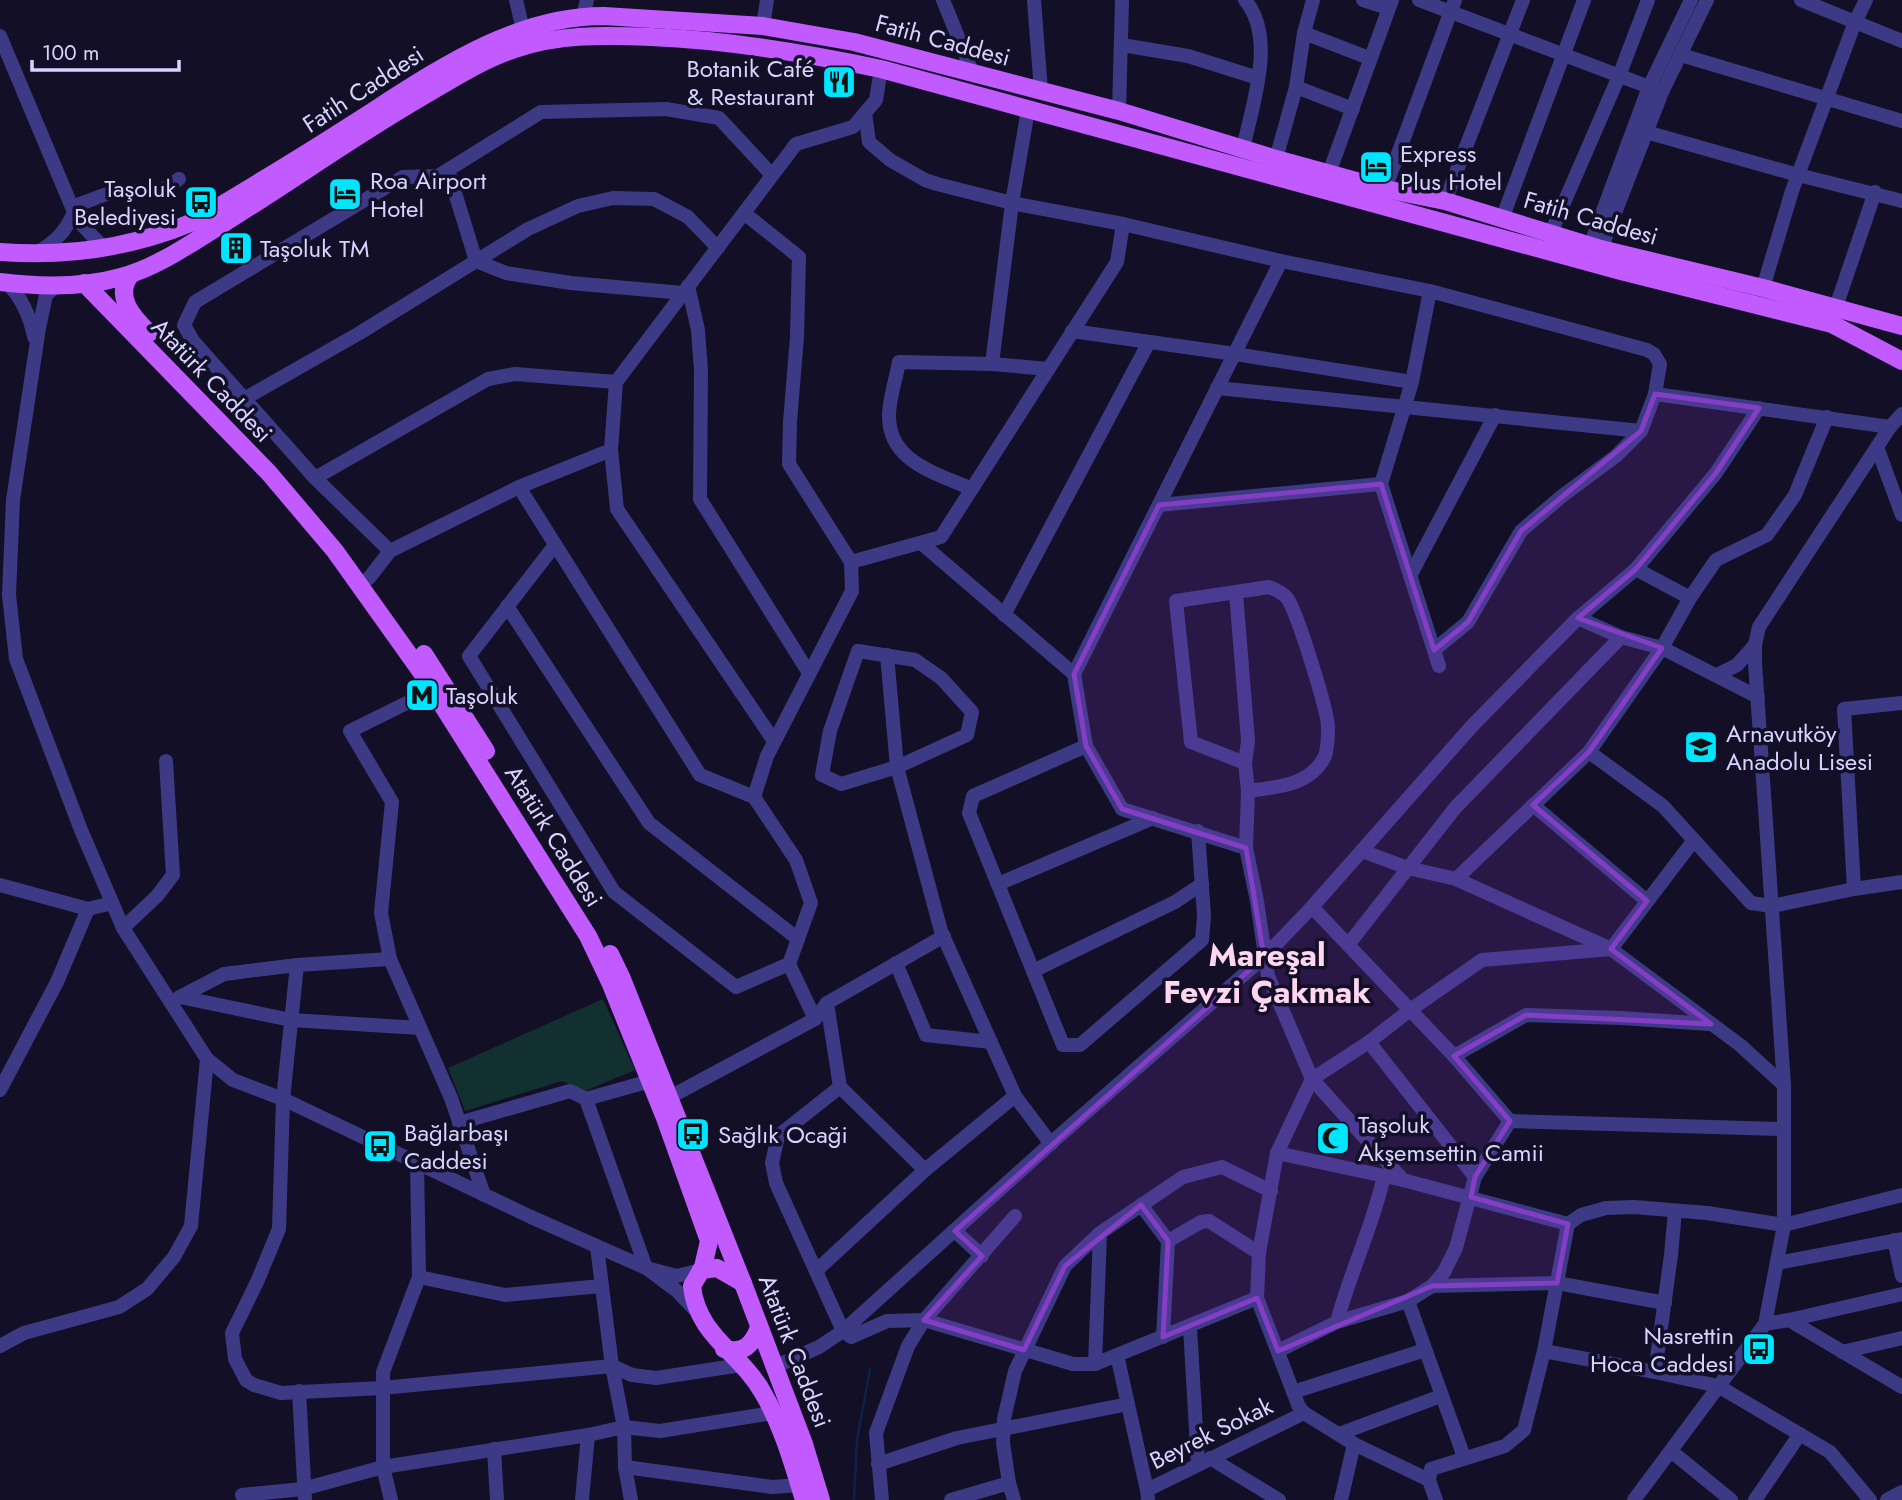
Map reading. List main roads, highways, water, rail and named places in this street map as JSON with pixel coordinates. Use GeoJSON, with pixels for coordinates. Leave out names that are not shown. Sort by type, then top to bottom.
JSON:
{"type":"FeatureCollection","features":[{"type":"Feature","properties":{"kind":"main road","name":"Fatih Caddesi"},"geometry":{"type":"LineString","coordinates":[[0,252],[55,254],[104,248],[141,241],[192,222],[310,152],[432,72],[523,30],[585,8],[763,26],[854,42],[1119,111],[1385,189],[1446,201],[1550,235],[1902,326]]}},
{"type":"Feature","properties":{"kind":"main road","name":"Fatih Caddesi"},"geometry":{"type":"LineString","coordinates":[[3,282],[57,285],[84,283],[136,272],[159,262],[491,58],[531,44],[580,36],[687,38],[765,47],[881,69],[1633,274],[1832,324],[1902,361]]}},
{"type":"Feature","properties":{"kind":"main road","name":"Atatürk Caddesi"},"geometry":{"type":"LineString","coordinates":[[141,241],[149,249],[149,262],[126,280],[123,291],[132,316],[282,471],[332,529],[588,936],[610,982],[650,1081],[709,1241],[707,1255],[692,1286],[699,1314],[724,1349],[750,1374],[763,1392],[802,1492]]}},
{"type":"Feature","properties":{"kind":"main road","name":"Atatürk Caddesi"},"geometry":{"type":"LineString","coordinates":[[84,283],[269,474],[335,551],[365,581],[443,682],[605,945],[622,979],[743,1283],[804,1444],[821,1500]]}},
{"type":"Feature","properties":{"kind":"main road"},"geometry":{"type":"LineString","coordinates":[[701,1270],[717,1268],[743,1283]]}},
{"type":"Feature","properties":{"kind":"main road"},"geometry":{"type":"LineString","coordinates":[[724,1349],[734,1351],[747,1347],[759,1328]]}},
{"type":"Feature","properties":{"kind":"waterway"},"geometry":{"type":"LineString","coordinates":[[854,1500],[857,1440],[870,1369]]}},
{"type":"Feature","properties":{"kind":"place","name":"Botanik Café & Restaurant"},"geometry":{"type":"Point","coordinates":[839,82]}},
{"type":"Feature","properties":{"kind":"place","name":"Express Plus Hotel"},"geometry":{"type":"Point","coordinates":[1376,167]}},
{"type":"Feature","properties":{"kind":"place","name":"Roa Airport Hotel"},"geometry":{"type":"Point","coordinates":[345,194]}},
{"type":"Feature","properties":{"kind":"place","name":"Taşoluk Belediyesi"},"geometry":{"type":"Point","coordinates":[201,202]}},
{"type":"Feature","properties":{"kind":"place","name":"Taşoluk TM"},"geometry":{"type":"Point","coordinates":[236,248]}},
{"type":"Feature","properties":{"kind":"place","name":"Taşoluk"},"geometry":{"type":"Point","coordinates":[422,695]}},
{"type":"Feature","properties":{"kind":"place","name":"Arnavutköy Anadolu Lisesi"},"geometry":{"type":"Point","coordinates":[1701,747]}},
{"type":"Feature","properties":{"kind":"place","name":"Sağlık Ocaği"},"geometry":{"type":"Point","coordinates":[693,1134]}},
{"type":"Feature","properties":{"kind":"place","name":"Taşoluk Akşemsettin Camii"},"geometry":{"type":"Point","coordinates":[1333,1138]}},
{"type":"Feature","properties":{"kind":"place","name":"Bağlarbaşı Caddesi"},"geometry":{"type":"Point","coordinates":[380,1146]}},
{"type":"Feature","properties":{"kind":"place","name":"Nasrettin Hoca Caddesi"},"geometry":{"type":"Point","coordinates":[1759,1349]}},
{"type":"Feature","properties":{"kind":"district","name":"Mareşal Fevzi Çakmak"},"geometry":{"type":"Point","coordinates":[1267,974]}}]}
